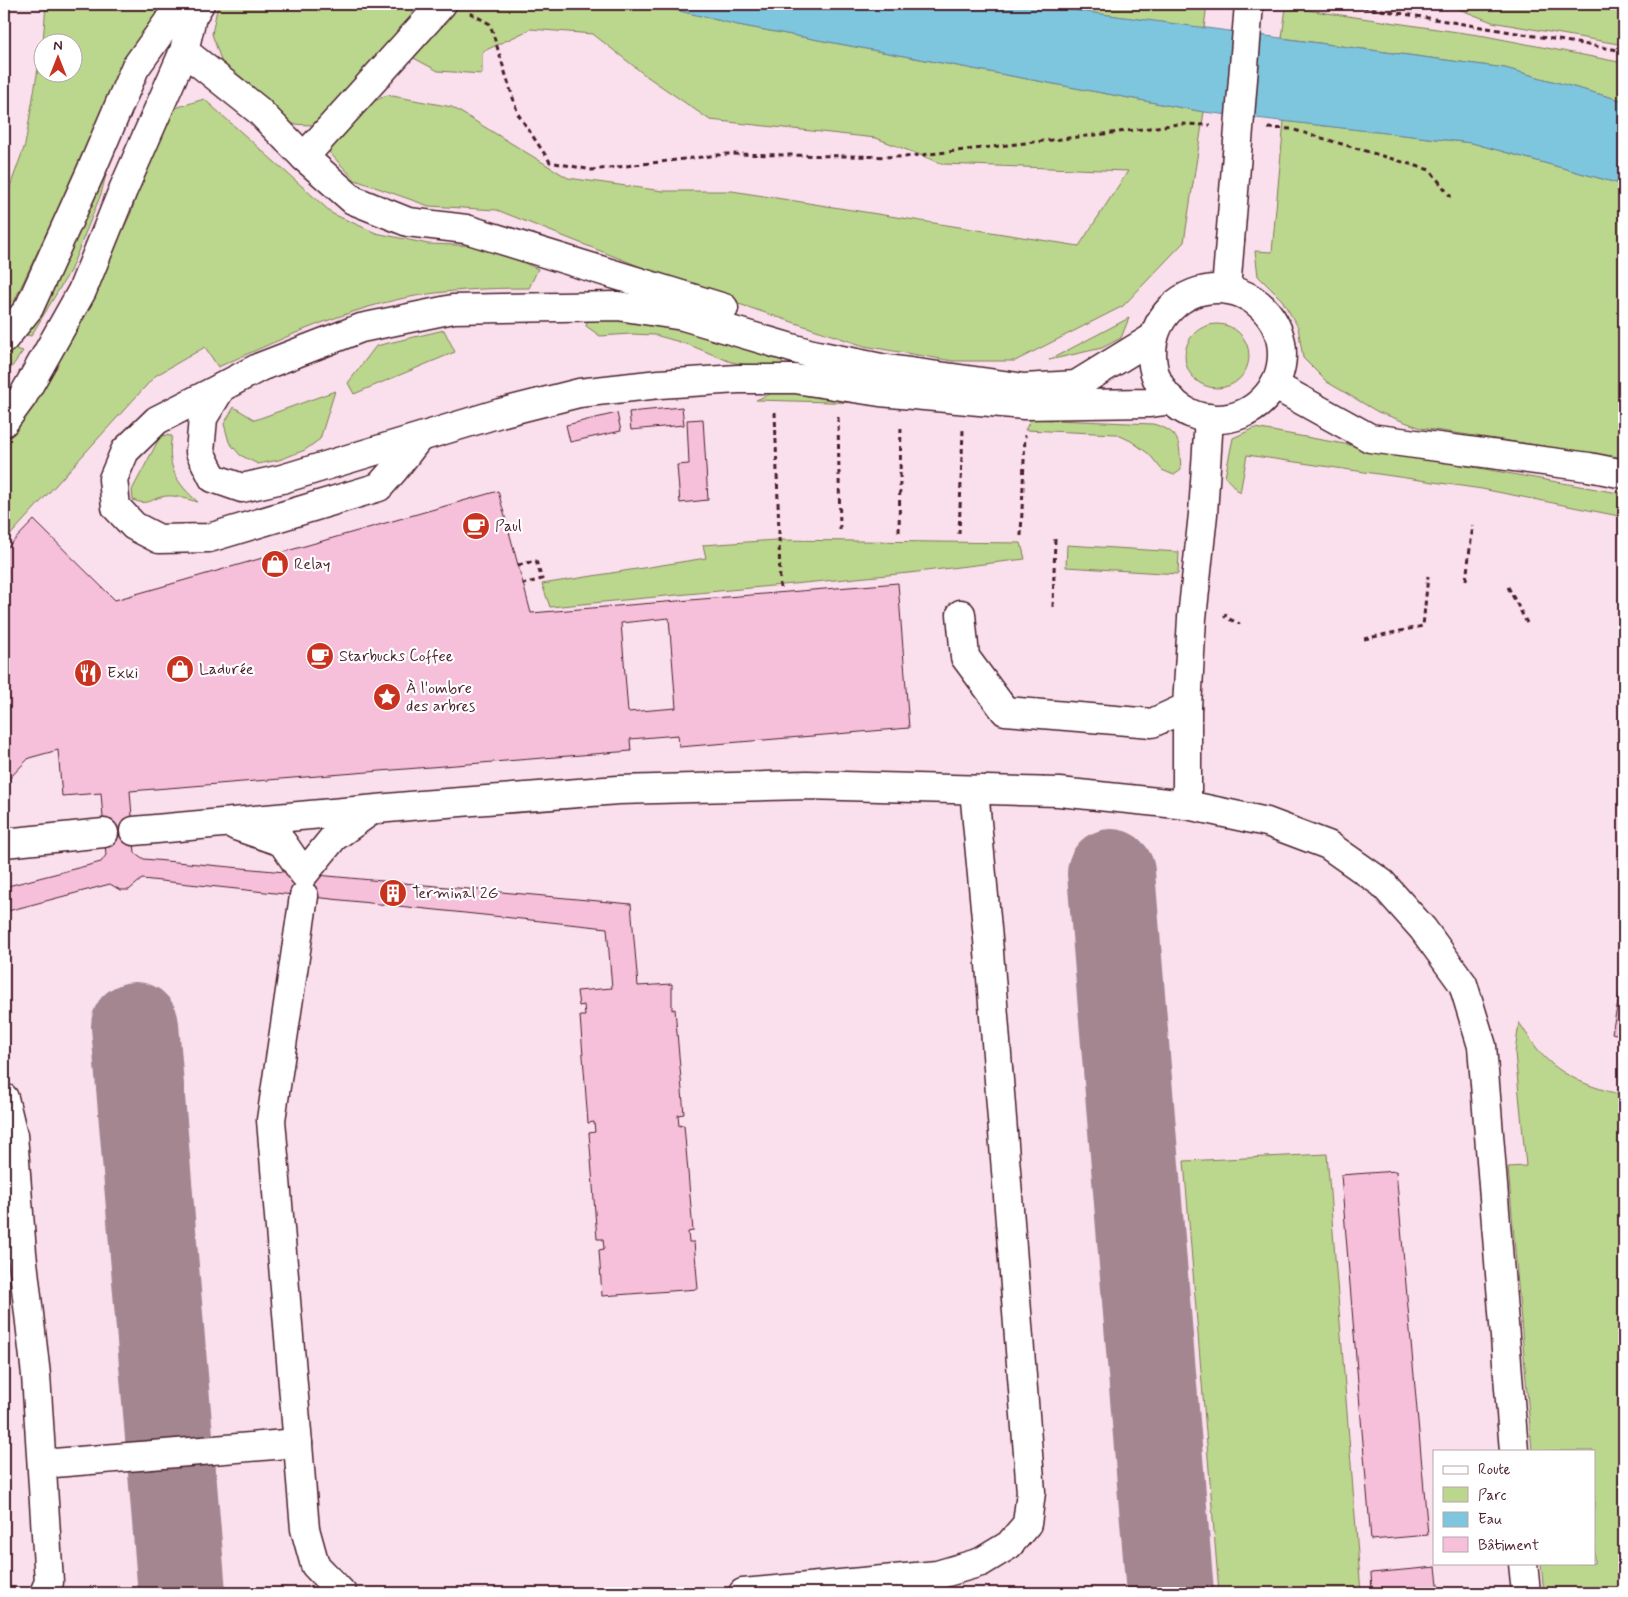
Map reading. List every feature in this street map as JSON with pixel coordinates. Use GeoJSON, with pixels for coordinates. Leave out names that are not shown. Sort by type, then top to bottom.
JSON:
{"type":"FeatureCollection","features":[{"type":"Feature","properties":{"kind":"street"},"geometry":{"type":"LineString","coordinates":[[4,338],[29,308],[135,68],[181,4]]}},
{"type":"Feature","properties":{"kind":"street"},"geometry":{"type":"LineString","coordinates":[[4,422],[23,396],[82,291],[127,181],[184,51],[192,17],[200,4]]}},
{"type":"Feature","properties":{"kind":"street"},"geometry":{"type":"LineString","coordinates":[[1226,289],[1249,4]]}},
{"type":"Feature","properties":{"kind":"street"},"geometry":{"type":"LineString","coordinates":[[304,157],[454,8]]}},
{"type":"Feature","properties":{"kind":"street"},"geometry":{"type":"LineString","coordinates":[[184,51],[258,110],[304,157],[353,200],[408,222],[466,229],[724,308],[812,354]]}},
{"type":"Feature","properties":{"kind":"street"},"geometry":{"type":"LineString","coordinates":[[1226,289],[1246,296],[1263,308],[1276,324],[1282,345],[1281,366],[1274,385],[1262,401],[1246,412],[1228,418],[1209,418],[1189,412],[1172,400],[1161,387],[1154,371],[1152,354],[1154,337],[1162,320],[1174,306],[1189,295],[1207,290],[1226,289]]}},
{"type":"Feature","properties":{"kind":"street"},"geometry":{"type":"LineString","coordinates":[[418,439],[378,487],[209,538],[158,539],[134,526],[116,507],[113,479],[125,451],[158,420],[260,367],[361,328],[453,309],[618,306],[683,316],[812,354],[881,368],[1024,388],[1076,385],[1154,337]]}},
{"type":"Feature","properties":{"kind":"street"},"geometry":{"type":"LineString","coordinates":[[222,387],[203,418],[200,452],[213,478],[242,488],[282,479],[500,413],[578,393],[679,382],[795,379],[880,392],[1024,405],[1148,403],[1172,400]]}},
{"type":"Feature","properties":{"kind":"street"},"geometry":{"type":"LineString","coordinates":[[1274,385],[1370,438],[1590,467],[1624,474]]}},
{"type":"Feature","properties":{"kind":"street"},"geometry":{"type":"LineString","coordinates":[[1187,805],[1186,707],[1192,618],[1203,514],[1209,418]]}},
{"type":"Feature","properties":{"kind":"street"},"geometry":{"type":"LineString","coordinates":[[961,614],[965,657],[1005,711],[1152,723],[1186,707]]}},
{"type":"Feature","properties":{"kind":"street"},"geometry":{"type":"LineString","coordinates":[[134,831],[618,790],[808,785],[1059,792],[1187,805],[1268,822],[1328,845],[1382,883],[1423,929],[1462,984],[1482,1046],[1514,1450]]}},
{"type":"Feature","properties":{"kind":"street"},"geometry":{"type":"LineString","coordinates":[[743,1593],[936,1576],[982,1562],[1009,1544],[1027,1524],[1031,1492],[1030,1473],[988,939],[974,790]]}},
{"type":"Feature","properties":{"kind":"street"},"geometry":{"type":"LineString","coordinates":[[342,1593],[315,1565],[305,1529],[271,1120],[304,885],[334,837],[373,810]]}},
{"type":"Feature","properties":{"kind":"street"},"geometry":{"type":"LineString","coordinates":[[225,823],[282,842],[304,885]]}},
{"type":"Feature","properties":{"kind":"street"},"geometry":{"type":"LineString","coordinates":[[4,842],[104,834]]}},
{"type":"Feature","properties":{"kind":"street"},"geometry":{"type":"LineString","coordinates":[[4,1098],[14,1145],[22,1253],[36,1376],[49,1582],[44,1593]]}},
{"type":"Feature","properties":{"kind":"street"},"geometry":{"type":"LineString","coordinates":[[42,1464],[298,1443]]}},
{"type":"Feature","properties":{"kind":"street"},"geometry":{"type":"LineString","coordinates":[[1523,1564],[1526,1593]]}},
{"type":"Feature","properties":{"kind":"path"},"geometry":{"type":"LineString","coordinates":[[1345,4],[1624,51]]}},
{"type":"Feature","properties":{"kind":"path"},"geometry":{"type":"LineString","coordinates":[[454,8],[490,24],[518,114],[550,162],[592,170],[726,154],[904,156],[1179,124],[1216,126]]}},
{"type":"Feature","properties":{"kind":"path"},"geometry":{"type":"LineString","coordinates":[[1263,128],[1291,129],[1430,170],[1451,197]]}},
{"type":"Feature","properties":{"kind":"path"},"geometry":{"type":"LineString","coordinates":[[1021,536],[1025,440],[1024,405]]}},
{"type":"Feature","properties":{"kind":"path"},"geometry":{"type":"LineString","coordinates":[[775,412],[780,592]]}},
{"type":"Feature","properties":{"kind":"path"},"geometry":{"type":"LineString","coordinates":[[838,412],[840,531]]}},
{"type":"Feature","properties":{"kind":"path"},"geometry":{"type":"LineString","coordinates":[[899,532],[901,420]]}},
{"type":"Feature","properties":{"kind":"path"},"geometry":{"type":"LineString","coordinates":[[959,534],[964,423]]}},
{"type":"Feature","properties":{"kind":"path"},"geometry":{"type":"LineString","coordinates":[[1466,580],[1473,525]]}},
{"type":"Feature","properties":{"kind":"path"},"geometry":{"type":"LineString","coordinates":[[1053,607],[1055,538]]}},
{"type":"Feature","properties":{"kind":"path"},"geometry":{"type":"LineString","coordinates":[[518,565],[536,561],[542,579],[523,584]]}},
{"type":"Feature","properties":{"kind":"path"},"geometry":{"type":"LineString","coordinates":[[1364,639],[1423,626],[1428,576]]}},
{"type":"Feature","properties":{"kind":"path"},"geometry":{"type":"LineString","coordinates":[[1508,587],[1527,623]]}},
{"type":"Feature","properties":{"kind":"path"},"geometry":{"type":"LineString","coordinates":[[1226,608],[1225,617],[1240,624]]}},
{"type":"Feature","properties":{"kind":"path"},"geometry":{"type":"LineString","coordinates":[[1623,1054],[1624,1047]]}},
{"type":"Feature","properties":{"kind":"shaded area"},"geometry":{"type":"Polygon","coordinates":[[[4,4],[1624,4],[1624,1593],[4,1593],[4,4]]]}},
{"type":"Feature","properties":{"kind":"green space"},"geometry":{"type":"Polygon","coordinates":[[[46,4],[165,4],[112,88],[12,306],[4,315],[4,203],[25,145],[36,82],[82,82],[82,32],[44,32],[46,4]]]}},
{"type":"Feature","properties":{"kind":"green space"},"geometry":{"type":"Polygon","coordinates":[[[218,4],[651,4],[738,25],[1204,112],[1184,242],[1123,306],[1015,361],[953,361],[864,346],[709,294],[497,210],[429,206],[355,180],[328,151],[356,110],[387,95],[452,107],[568,178],[663,191],[732,191],[1079,246],[1128,171],[943,164],[876,138],[710,120],[645,75],[593,34],[531,29],[482,52],[482,74],[438,71],[395,48],[313,125],[289,124],[222,63],[212,34],[218,4]]]}},
{"type":"Feature","properties":{"kind":"green space"},"geometry":{"type":"Polygon","coordinates":[[[1027,4],[1207,4],[1204,28],[1027,4]]]}},
{"type":"Feature","properties":{"kind":"green space"},"geometry":{"type":"Polygon","coordinates":[[[1460,4],[1621,4],[1624,5],[1624,45],[1492,22],[1459,9],[1460,4]]]}},
{"type":"Feature","properties":{"kind":"green space"},"geometry":{"type":"Polygon","coordinates":[[[1286,7],[1485,36],[1624,63],[1624,101],[1505,68],[1282,38],[1286,7]]]}},
{"type":"Feature","properties":{"kind":"green space"},"geometry":{"type":"Polygon","coordinates":[[[204,99],[333,214],[376,233],[428,244],[485,246],[538,269],[529,288],[448,292],[416,296],[376,305],[307,328],[218,367],[205,347],[155,376],[4,542],[4,442],[83,311],[131,213],[157,129],[172,109],[204,99]]]}},
{"type":"Feature","properties":{"kind":"green space"},"geometry":{"type":"Polygon","coordinates":[[[1284,121],[1472,143],[1624,185],[1624,458],[1421,428],[1378,412],[1327,382],[1303,358],[1298,327],[1282,300],[1258,276],[1255,251],[1272,252],[1284,121]]]}},
{"type":"Feature","properties":{"kind":"green space"},"geometry":{"type":"Polygon","coordinates":[[[112,152],[101,194],[70,271],[31,336],[20,333],[112,152]]]}},
{"type":"Feature","properties":{"kind":"green space"},"geometry":{"type":"Polygon","coordinates":[[[1129,318],[1121,338],[1102,348],[1049,360],[1129,318]]]}},
{"type":"Feature","properties":{"kind":"green space"},"geometry":{"type":"Polygon","coordinates":[[[588,319],[677,328],[783,358],[781,368],[731,362],[687,344],[655,335],[600,336],[586,326],[588,319]]]}},
{"type":"Feature","properties":{"kind":"green space"},"geometry":{"type":"Polygon","coordinates":[[[1211,324],[1223,324],[1240,333],[1247,344],[1249,356],[1247,368],[1240,379],[1223,388],[1211,388],[1199,383],[1190,374],[1185,362],[1185,350],[1190,338],[1199,329],[1211,324]]]}},
{"type":"Feature","properties":{"kind":"green space"},"geometry":{"type":"Polygon","coordinates":[[[444,330],[455,352],[354,394],[348,383],[376,346],[444,330]]]}},
{"type":"Feature","properties":{"kind":"green space"},"geometry":{"type":"Polygon","coordinates":[[[9,347],[23,351],[4,378],[4,353],[9,347]]]}},
{"type":"Feature","properties":{"kind":"green space"},"geometry":{"type":"Polygon","coordinates":[[[781,389],[903,404],[756,400],[781,389]]]}},
{"type":"Feature","properties":{"kind":"green space"},"geometry":{"type":"Polygon","coordinates":[[[335,391],[320,439],[305,450],[279,460],[258,464],[240,455],[229,442],[224,424],[234,407],[255,420],[335,391]]]}},
{"type":"Feature","properties":{"kind":"green space"},"geometry":{"type":"Polygon","coordinates":[[[1031,419],[1153,424],[1162,427],[1174,435],[1177,440],[1181,470],[1174,475],[1162,470],[1149,454],[1131,441],[1116,434],[1025,430],[1031,419]]]}},
{"type":"Feature","properties":{"kind":"green space"},"geometry":{"type":"Polygon","coordinates":[[[1255,428],[1624,494],[1624,517],[1482,489],[1247,455],[1240,493],[1225,477],[1233,438],[1255,428]]]}},
{"type":"Feature","properties":{"kind":"green space"},"geometry":{"type":"Polygon","coordinates":[[[161,435],[172,436],[170,456],[175,473],[184,488],[198,502],[171,496],[147,502],[133,500],[132,490],[161,435]]]}},
{"type":"Feature","properties":{"kind":"green space"},"geometry":{"type":"Polygon","coordinates":[[[776,540],[1021,543],[1025,559],[909,573],[550,607],[542,584],[706,558],[703,545],[776,540]]]}},
{"type":"Feature","properties":{"kind":"green space"},"geometry":{"type":"Polygon","coordinates":[[[1067,545],[1179,552],[1178,574],[1066,567],[1067,545]]]}},
{"type":"Feature","properties":{"kind":"green space"},"geometry":{"type":"Polygon","coordinates":[[[1519,1022],[1539,1051],[1556,1068],[1589,1085],[1624,1095],[1624,1593],[1544,1593],[1541,1564],[1596,1564],[1596,1450],[1532,1450],[1508,1167],[1526,1166],[1515,1053],[1519,1022]]]}},
{"type":"Feature","properties":{"kind":"green space"},"geometry":{"type":"Polygon","coordinates":[[[1327,1154],[1361,1593],[1219,1593],[1184,1161],[1327,1154]]]}},
{"type":"Feature","properties":{"kind":"water"},"geometry":{"type":"Polygon","coordinates":[[[651,4],[1027,4],[1505,68],[1624,101],[1624,185],[1472,143],[1204,112],[738,25],[651,4]]]}},
{"type":"Feature","properties":{"kind":"building"},"geometry":{"type":"Polygon","coordinates":[[[682,407],[684,425],[631,430],[629,412],[682,407]]]}},
{"type":"Feature","properties":{"kind":"building"},"geometry":{"type":"Polygon","coordinates":[[[617,413],[621,431],[570,442],[566,425],[617,413]]]}},
{"type":"Feature","properties":{"kind":"building"},"geometry":{"type":"Polygon","coordinates":[[[703,419],[708,500],[680,503],[677,465],[689,464],[687,420],[703,419]]]}},
{"type":"Feature","properties":{"kind":"building","name":"Terminal 2G"},"geometry":{"type":"Polygon","coordinates":[[[498,491],[531,613],[898,583],[909,728],[679,747],[678,735],[630,739],[631,751],[130,791],[135,853],[144,859],[631,904],[638,986],[672,984],[672,1010],[675,1009],[684,1114],[678,1115],[679,1126],[684,1125],[693,1231],[688,1232],[689,1242],[694,1242],[698,1289],[602,1296],[599,1250],[604,1249],[603,1239],[597,1239],[589,1133],[595,1132],[594,1122],[588,1123],[580,1016],[585,1016],[584,1005],[579,1006],[577,991],[612,988],[607,928],[142,879],[129,890],[120,890],[110,884],[4,912],[4,887],[101,862],[106,855],[101,793],[62,796],[58,750],[29,758],[4,784],[4,551],[34,520],[115,600],[498,491]],[[669,618],[621,623],[628,712],[676,708],[669,618]]]}},
{"type":"Feature","properties":{"kind":"building"},"geometry":{"type":"Polygon","coordinates":[[[1621,987],[1624,988],[1624,1036],[1612,1033],[1621,987]]]}},
{"type":"Feature","properties":{"kind":"building"},"geometry":{"type":"Polygon","coordinates":[[[1396,1171],[1428,1535],[1371,1540],[1341,1175],[1396,1171]]]}},
{"type":"Feature","properties":{"kind":"building"},"geometry":{"type":"Polygon","coordinates":[[[1436,1567],[1439,1593],[1372,1593],[1371,1573],[1436,1567]]]}},
{"type":"Feature","properties":{"kind":"taxiway"},"geometry":{"type":"LineString","coordinates":[[1111,873],[1170,1593]]}},
{"type":"Feature","properties":{"kind":"taxiway"},"geometry":{"type":"LineString","coordinates":[[135,1026],[182,1593]]}},
{"type":"Feature","properties":{"kind":"place","name":"Paul"},"geometry":{"type":"Point","coordinates":[476,526]}},
{"type":"Feature","properties":{"kind":"place","name":"Relay"},"geometry":{"type":"Point","coordinates":[275,564]}},
{"type":"Feature","properties":{"kind":"place","name":"Starbucks Coffee"},"geometry":{"type":"Point","coordinates":[320,656]}},
{"type":"Feature","properties":{"kind":"place","name":"Ladurée"},"geometry":{"type":"Point","coordinates":[180,669]}},
{"type":"Feature","properties":{"kind":"place","name":"Exki"},"geometry":{"type":"Point","coordinates":[88,673]}},
{"type":"Feature","properties":{"kind":"place","name":"À l'ombre des arbres"},"geometry":{"type":"Point","coordinates":[387,697]}},
{"type":"Feature","properties":{"kind":"place","name":"Terminal 2G"},"geometry":{"type":"Point","coordinates":[393,893]}}]}
